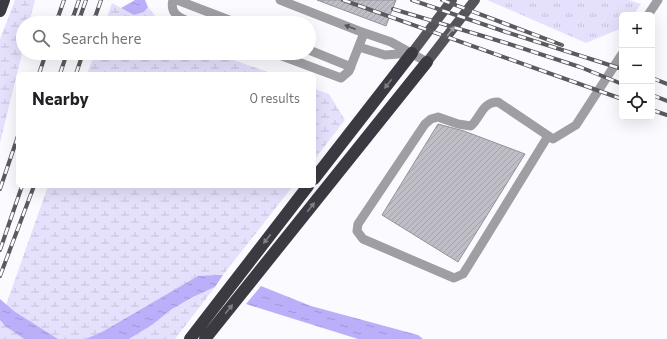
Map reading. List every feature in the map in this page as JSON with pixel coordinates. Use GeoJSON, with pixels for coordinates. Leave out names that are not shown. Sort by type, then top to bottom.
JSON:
{"type":"FeatureCollection","features":[{"type":"Feature","properties":{"kind":"highway"},"geometry":{"type":"LineString","coordinates":[[0,11],[4,0]]}},
{"type":"Feature","properties":{"kind":"highway"},"geometry":{"type":"LineString","coordinates":[[316,176],[412,53]]}},
{"type":"Feature","properties":{"kind":"highway"},"geometry":{"type":"LineString","coordinates":[[205,339],[427,62]]}},
{"type":"Feature","properties":{"kind":"highway"},"geometry":{"type":"LineString","coordinates":[[190,339],[306,188]]}},
{"type":"Feature","properties":{"kind":"main road"},"geometry":{"type":"LineString","coordinates":[[412,53],[452,0]]}},
{"type":"Feature","properties":{"kind":"main road"},"geometry":{"type":"LineString","coordinates":[[427,62],[475,0]]}},
{"type":"Feature","properties":{"kind":"lane"},"geometry":{"type":"LineString","coordinates":[[173,0],[172,6],[177,16]]}},
{"type":"Feature","properties":{"kind":"lane"},"geometry":{"type":"LineString","coordinates":[[177,0],[219,16]]}},
{"type":"Feature","properties":{"kind":"lane"},"geometry":{"type":"LineString","coordinates":[[280,0],[391,42],[427,62]]}},
{"type":"Feature","properties":{"kind":"lane"},"geometry":{"type":"LineString","coordinates":[[650,12],[658,0]]}},
{"type":"Feature","properties":{"kind":"lane"},"geometry":{"type":"LineString","coordinates":[[293,60],[341,78],[347,74],[364,33]]}},
{"type":"Feature","properties":{"kind":"lane"},"geometry":{"type":"LineString","coordinates":[[359,47],[385,55],[412,53]]}},
{"type":"Feature","properties":{"kind":"lane"},"geometry":{"type":"LineString","coordinates":[[316,53],[351,66]]}},
{"type":"Feature","properties":{"kind":"lane"},"geometry":{"type":"LineString","coordinates":[[548,136],[470,264],[462,274],[454,278],[362,239],[357,231],[358,224],[421,130],[431,119],[438,117],[458,124],[471,126],[486,106],[492,102],[498,102],[548,136],[552,139],[576,125],[619,59]]}},
{"type":"Feature","properties":{"kind":"green space"},"geometry":{"type":"Polygon","coordinates":[[[15,0],[35,0],[31,16],[16,16],[16,60],[20,60],[17,72],[16,72],[16,78],[0,143],[0,39],[15,0]]]}},
{"type":"Feature","properties":{"kind":"green space"},"geometry":{"type":"Polygon","coordinates":[[[487,0],[629,0],[641,4],[635,12],[619,12],[619,29],[586,43],[487,0]]]}},
{"type":"Feature","properties":{"kind":"green space"},"geometry":{"type":"Polygon","coordinates":[[[112,3],[134,15],[144,12],[148,7],[155,16],[107,16],[112,3]]]}},
{"type":"Feature","properties":{"kind":"green space"},"geometry":{"type":"Polygon","coordinates":[[[92,60],[234,60],[267,72],[88,72],[92,60]]]}},
{"type":"Feature","properties":{"kind":"green space"},"geometry":{"type":"Polygon","coordinates":[[[316,90],[329,94],[345,120],[316,157],[316,90]]]}},
{"type":"Feature","properties":{"kind":"green space"},"geometry":{"type":"Polygon","coordinates":[[[47,188],[291,188],[223,275],[198,276],[100,333],[85,339],[58,339],[6,305],[47,188]]]}},
{"type":"Feature","properties":{"kind":"green space"},"geometry":{"type":"Polygon","coordinates":[[[215,287],[175,339],[129,339],[152,325],[172,309],[215,287]]]}},
{"type":"Feature","properties":{"kind":"green space"},"geometry":{"type":"Polygon","coordinates":[[[0,320],[5,326],[24,339],[0,339],[0,320]]]}},
{"type":"Feature","properties":{"kind":"water"},"geometry":{"type":"Polygon","coordinates":[[[135,0],[145,0],[148,7],[144,12],[134,15],[121,8],[135,0]]]}},
{"type":"Feature","properties":{"kind":"water"},"geometry":{"type":"Polygon","coordinates":[[[223,275],[215,287],[172,309],[152,325],[129,339],[85,339],[100,333],[198,276],[223,275]]]}},
{"type":"Feature","properties":{"kind":"water"},"geometry":{"type":"Polygon","coordinates":[[[261,286],[311,306],[418,335],[423,339],[358,339],[246,304],[261,286]]]}},
{"type":"Feature","properties":{"kind":"water"},"geometry":{"type":"Polygon","coordinates":[[[0,299],[14,311],[58,339],[24,339],[5,326],[0,320],[0,299]]]}},
{"type":"Feature","properties":{"kind":"building"},"geometry":{"type":"Polygon","coordinates":[[[317,0],[396,0],[386,26],[317,0]]]}},
{"type":"Feature","properties":{"kind":"building"},"geometry":{"type":"Polygon","coordinates":[[[438,124],[464,131],[525,154],[458,262],[382,215],[438,124]]]}},
{"type":"Feature","properties":{"kind":"railway"},"geometry":{"type":"LineString","coordinates":[[58,16],[64,0]]}},
{"type":"Feature","properties":{"kind":"railway"},"geometry":{"type":"LineString","coordinates":[[73,16],[79,0]]}},
{"type":"Feature","properties":{"kind":"railway"},"geometry":{"type":"LineString","coordinates":[[80,16],[86,0]]}},
{"type":"Feature","properties":{"kind":"railway"},"geometry":{"type":"LineString","coordinates":[[95,16],[101,0]]}},
{"type":"Feature","properties":{"kind":"railway"},"geometry":{"type":"LineString","coordinates":[[343,0],[619,98]]}},
{"type":"Feature","properties":{"kind":"railway"},"geometry":{"type":"LineString","coordinates":[[412,0],[619,68]]}},
{"type":"Feature","properties":{"kind":"railway"},"geometry":{"type":"LineString","coordinates":[[442,0],[562,45]]}},
{"type":"Feature","properties":{"kind":"railway"},"geometry":{"type":"LineString","coordinates":[[393,9],[580,67],[619,83]]}},
{"type":"Feature","properties":{"kind":"railway"},"geometry":{"type":"LineString","coordinates":[[40,72],[44,60]]}},
{"type":"Feature","properties":{"kind":"railway"},"geometry":{"type":"LineString","coordinates":[[61,72],[65,60]]}},
{"type":"Feature","properties":{"kind":"railway"},"geometry":{"type":"LineString","coordinates":[[77,72],[81,60]]}},
{"type":"Feature","properties":{"kind":"railway"},"geometry":{"type":"LineString","coordinates":[[655,79],[667,84]]}},
{"type":"Feature","properties":{"kind":"railway"},"geometry":{"type":"LineString","coordinates":[[655,96],[667,101]]}},
{"type":"Feature","properties":{"kind":"railway"},"geometry":{"type":"LineString","coordinates":[[655,111],[667,115]]}},
{"type":"Feature","properties":{"kind":"railway"},"geometry":{"type":"LineString","coordinates":[[0,189],[16,142]]}},
{"type":"Feature","properties":{"kind":"railway"},"geometry":{"type":"LineString","coordinates":[[0,250],[21,188]]}},
{"type":"Feature","properties":{"kind":"railway"},"geometry":{"type":"LineString","coordinates":[[0,276],[33,188]]}}]}
